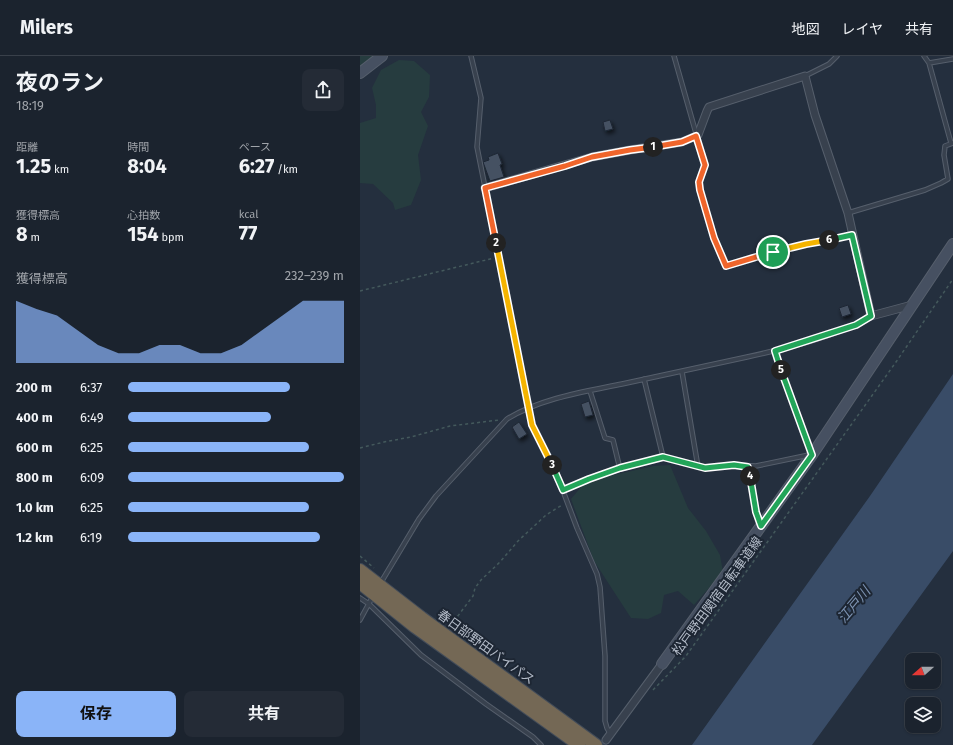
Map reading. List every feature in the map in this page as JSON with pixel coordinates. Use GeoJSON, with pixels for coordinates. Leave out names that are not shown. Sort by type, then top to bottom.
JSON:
{"type":"FeatureCollection","features":[{"type":"Feature","properties":{"kind":"highway","name":"春日部野田バイパス"},"geometry":{"type":"LineString","coordinates":[[360,570],[377,590],[415,627],[579,745]]}},
{"type":"Feature","properties":{"kind":"highway","name":"春日部野田バイパス"},"geometry":{"type":"LineString","coordinates":[[360,584],[377,590],[422,618],[601,742]]}},
{"type":"Feature","properties":{"kind":"street"},"geometry":{"type":"LineString","coordinates":[[360,74],[382,56]]}},
{"type":"Feature","properties":{"kind":"street"},"geometry":{"type":"LineString","coordinates":[[485,188],[592,157],[682,142],[698,135],[709,107],[805,76],[815,115],[848,213],[871,316],[912,305]]}},
{"type":"Feature","properties":{"kind":"street"},"geometry":{"type":"LineString","coordinates":[[601,742],[610,733],[662,664],[812,455],[953,244]]}},
{"type":"Feature","properties":{"kind":"lane"},"geometry":{"type":"LineString","coordinates":[[471,56],[481,98],[477,147],[532,425],[563,490],[577,528],[597,574],[600,588],[605,656],[605,720],[610,733]]}},
{"type":"Feature","properties":{"kind":"lane"},"geometry":{"type":"LineString","coordinates":[[674,56],[705,165],[699,182],[700,190],[717,245]]}},
{"type":"Feature","properties":{"kind":"lane"},"geometry":{"type":"LineString","coordinates":[[805,76],[828,64],[837,56]]}},
{"type":"Feature","properties":{"kind":"lane"},"geometry":{"type":"LineString","coordinates":[[848,213],[924,190],[948,179],[944,155],[945,146],[952,143],[929,63],[924,56]]}},
{"type":"Feature","properties":{"kind":"lane"},"geometry":{"type":"LineString","coordinates":[[929,63],[953,59]]}},
{"type":"Feature","properties":{"kind":"lane"},"geometry":{"type":"LineString","coordinates":[[360,620],[419,519],[436,496],[470,462],[507,419],[528,408],[568,395],[682,372],[775,351],[856,325],[871,316]]}},
{"type":"Feature","properties":{"kind":"lane"},"geometry":{"type":"LineString","coordinates":[[682,372],[698,467]]}},
{"type":"Feature","properties":{"kind":"lane"},"geometry":{"type":"LineString","coordinates":[[644,380],[663,457]]}},
{"type":"Feature","properties":{"kind":"lane"},"geometry":{"type":"LineString","coordinates":[[590,390],[605,438],[614,440],[620,468]]}},
{"type":"Feature","properties":{"kind":"lane"},"geometry":{"type":"LineString","coordinates":[[563,490],[620,468],[663,457],[705,468],[734,465],[748,467],[812,455]]}},
{"type":"Feature","properties":{"kind":"lane"},"geometry":{"type":"LineString","coordinates":[[748,467],[756,512],[761,526]]}},
{"type":"Feature","properties":{"kind":"lane"},"geometry":{"type":"LineString","coordinates":[[360,598],[377,590]]}},
{"type":"Feature","properties":{"kind":"lane"},"geometry":{"type":"LineString","coordinates":[[377,590],[421,655],[533,737],[541,745]]}},
{"type":"Feature","properties":{"kind":"path"},"geometry":{"type":"LineString","coordinates":[[717,245],[726,266],[806,244],[852,235]]}},
{"type":"Feature","properties":{"kind":"path"},"geometry":{"type":"LineString","coordinates":[[360,290],[499,257]]}},
{"type":"Feature","properties":{"kind":"path","name":"松戸野田関宿自転車道線"},"geometry":{"type":"LineString","coordinates":[[649,694],[686,656],[896,362],[953,279]]}},
{"type":"Feature","properties":{"kind":"path"},"geometry":{"type":"LineString","coordinates":[[775,351],[812,455]]}},
{"type":"Feature","properties":{"kind":"path"},"geometry":{"type":"LineString","coordinates":[[360,448],[384,442],[411,438],[450,426],[507,419]]}},
{"type":"Feature","properties":{"kind":"path"},"geometry":{"type":"LineString","coordinates":[[454,620],[472,596],[475,588],[481,580],[500,562],[518,541],[546,515],[567,502]]}},
{"type":"Feature","properties":{"kind":"path"},"geometry":{"type":"LineString","coordinates":[[360,556],[377,590]]}},
{"type":"Feature","properties":{"kind":"green space"},"geometry":{"type":"Polygon","coordinates":[[[360,56],[373,56],[360,66],[360,56]]]}},
{"type":"Feature","properties":{"kind":"green space"},"geometry":{"type":"Polygon","coordinates":[[[399,60],[414,61],[430,75],[429,97],[421,112],[428,126],[418,155],[421,180],[411,205],[395,210],[393,203],[373,184],[360,183],[360,123],[376,118],[376,105],[372,88],[381,70],[399,60]]]}},
{"type":"Feature","properties":{"kind":"green space"},"geometry":{"type":"Polygon","coordinates":[[[670,465],[688,508],[706,531],[720,555],[723,572],[694,605],[678,591],[664,595],[661,613],[648,619],[631,618],[594,561],[571,499],[586,481],[654,466],[670,465]]]}},
{"type":"Feature","properties":{"kind":"water","name":"江戸川"},"geometry":{"type":"Polygon","coordinates":[[[953,374],[953,551],[812,745],[692,745],[870,496],[953,374]]]}},
{"type":"Feature","properties":{"kind":"building"},"geometry":{"type":"Polygon","coordinates":[[[610,120],[613,129],[605,131],[603,122],[610,120]]]}},
{"type":"Feature","properties":{"kind":"building"},"geometry":{"type":"Polygon","coordinates":[[[498,153],[502,164],[500,165],[504,177],[490,181],[483,162],[489,160],[488,157],[498,153]]]}},
{"type":"Feature","properties":{"kind":"building"},"geometry":{"type":"Polygon","coordinates":[[[848,305],[851,314],[842,317],[839,308],[848,305]]]}},
{"type":"Feature","properties":{"kind":"building"},"geometry":{"type":"Polygon","coordinates":[[[589,401],[593,415],[585,417],[581,404],[589,401]]]}},
{"type":"Feature","properties":{"kind":"building"},"geometry":{"type":"Polygon","coordinates":[[[519,422],[527,434],[519,439],[512,427],[519,422]]]}},
{"type":"Feature","properties":{"kind":"tunnel"},"geometry":{"type":"LineString","coordinates":[[602,745],[606,740]]}},
{"type":"Feature","properties":{"kind":"route"},"geometry":{"type":"LineString","coordinates":[[696,136],[705,165],[704,172],[699,182],[700,190],[714,238],[726,266],[773,252],[852,235],[871,316],[856,325],[775,351],[785,384],[812,455],[761,526],[756,512],[748,467],[734,465],[705,468],[663,457],[620,468],[563,490],[532,425],[485,188],[592,157],[682,142],[696,136]]}}]}
